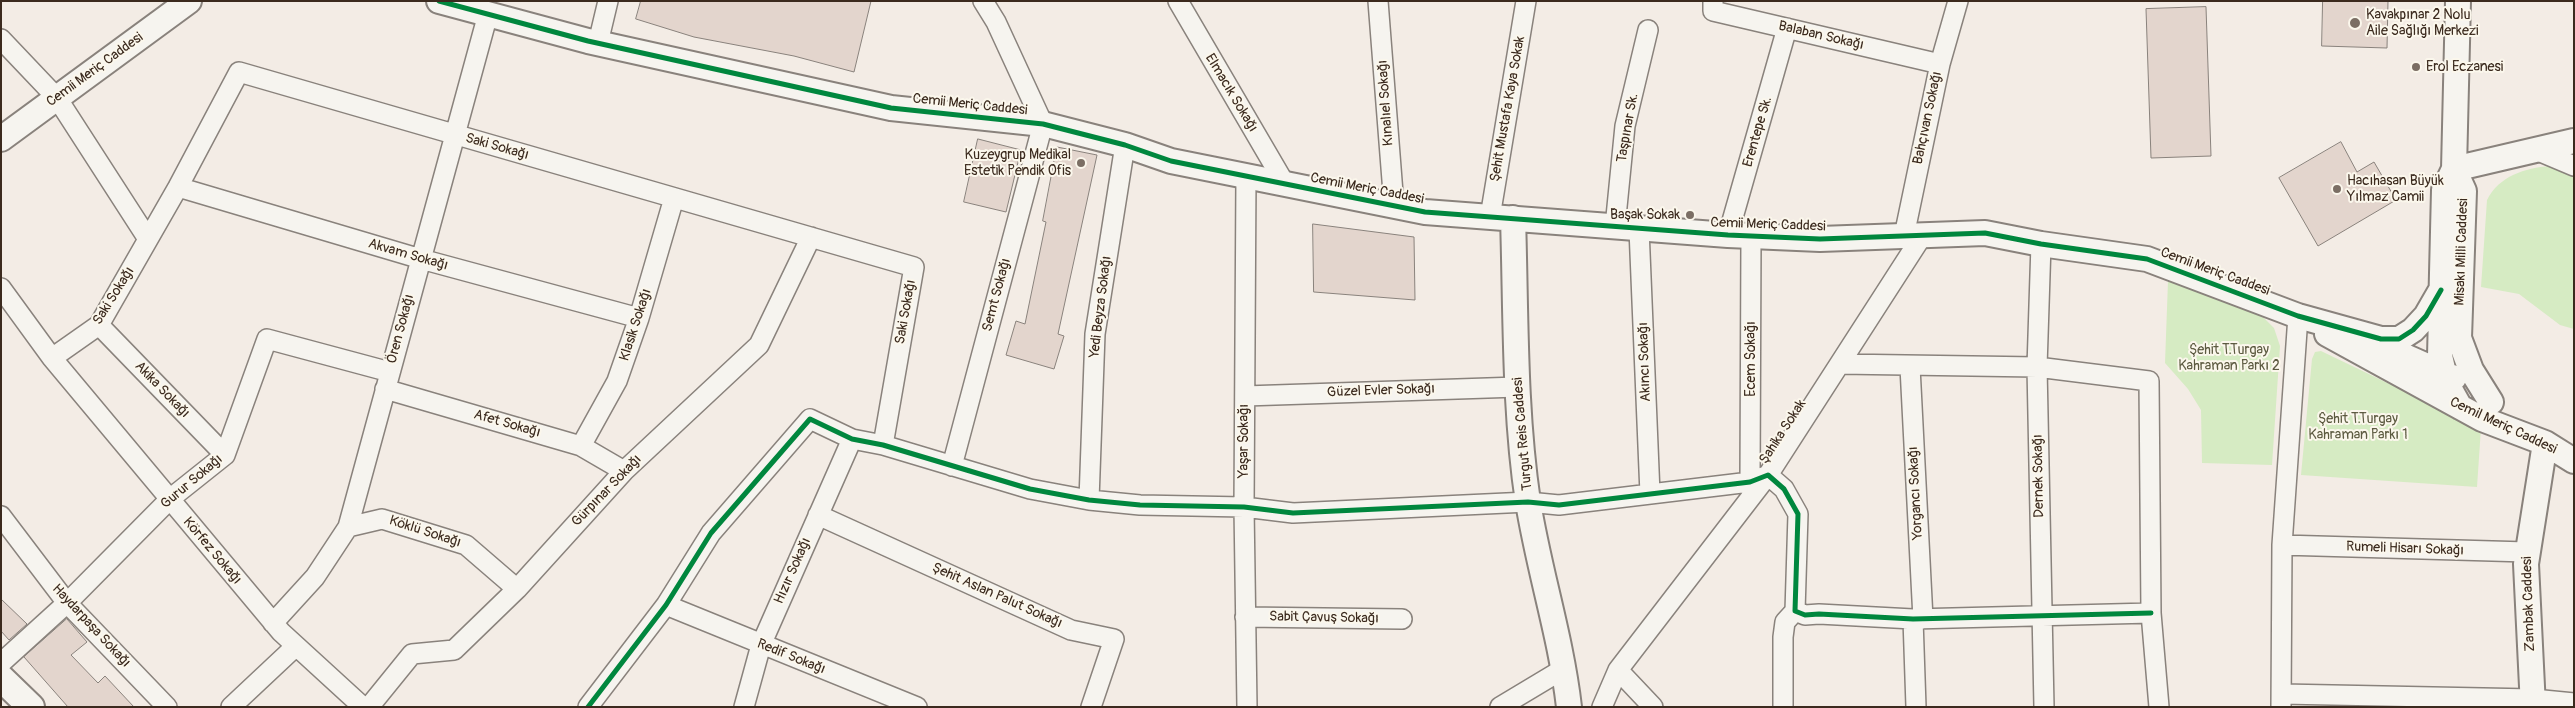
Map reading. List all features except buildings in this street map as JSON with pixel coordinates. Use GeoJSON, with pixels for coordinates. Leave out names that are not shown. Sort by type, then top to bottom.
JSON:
{"type":"FeatureCollection","features":[{"type":"Feature","properties":{"kind":"main road"},"geometry":{"type":"LineString","coordinates":[[1,678],[24,704]]}},
{"type":"Feature","properties":{"kind":"street","name":"Cemii Meriç Caddesi"},"geometry":{"type":"LineString","coordinates":[[1,139],[189,1]]}},
{"type":"Feature","properties":{"kind":"street","name":"Cemii Meriç Caddesi"},"geometry":{"type":"LineString","coordinates":[[439,1],[598,43],[891,108],[1042,124],[1125,145],[1171,161],[1424,212],[1740,236],[1820,239],[1985,233],[2040,244],[2147,259],[2298,316]]}},
{"type":"Feature","properties":{"kind":"street"},"geometry":{"type":"LineString","coordinates":[[598,43],[608,1]]}},
{"type":"Feature","properties":{"kind":"street"},"geometry":{"type":"LineString","coordinates":[[983,1],[996,22],[1042,124]]}},
{"type":"Feature","properties":{"kind":"street","name":"Elmacık Sokağı"},"geometry":{"type":"LineString","coordinates":[[1178,1],[1285,184]]}},
{"type":"Feature","properties":{"kind":"street","name":"Kınalıel Sokağı"},"geometry":{"type":"LineString","coordinates":[[1378,1],[1394,206]]}},
{"type":"Feature","properties":{"kind":"street","name":"Şehit Mustafa Kaya Sokak"},"geometry":{"type":"LineString","coordinates":[[1501,217],[1526,1]]}},
{"type":"Feature","properties":{"kind":"street","name":"Balaban Sokağı"},"geometry":{"type":"LineString","coordinates":[[1713,1],[1712,11],[1940,64]]}},
{"type":"Feature","properties":{"kind":"street","name":"Bahçıvan Sokağı"},"geometry":{"type":"LineString","coordinates":[[1912,236],[1940,64],[1958,1]]}},
{"type":"Feature","properties":{"kind":"street","name":"Misakı Milli Caddesi"},"geometry":{"type":"LineString","coordinates":[[2458,1],[2454,169],[2444,190],[2439,369],[2460,407]]}},
{"type":"Feature","properties":{"kind":"street","name":"Ören Sokağı"},"geometry":{"type":"LineString","coordinates":[[273,624],[315,577],[348,527],[488,14]]}},
{"type":"Feature","properties":{"kind":"street","name":"Erentepe Sk."},"geometry":{"type":"LineString","coordinates":[[1740,236],[1787,28]]}},
{"type":"Feature","properties":{"kind":"street","name":"Taşpınar Sk."},"geometry":{"type":"LineString","coordinates":[[1615,226],[1625,126],[1648,30]]}},
{"type":"Feature","properties":{"kind":"street"},"geometry":{"type":"LineString","coordinates":[[1,39],[57,98],[148,240]]}},
{"type":"Feature","properties":{"kind":"street","name":"Saki Sokağı"},"geometry":{"type":"LineString","coordinates":[[52,358],[99,325],[178,187],[239,72],[914,267],[883,445]]}},
{"type":"Feature","properties":{"kind":"street","name":"Semt Sokağı"},"geometry":{"type":"LineString","coordinates":[[952,466],[1042,124]]}},
{"type":"Feature","properties":{"kind":"street"},"geometry":{"type":"LineString","coordinates":[[2454,169],[2574,141]]}},
{"type":"Feature","properties":{"kind":"street","name":"Yedi Beyza Sokağı"},"geometry":{"type":"LineString","coordinates":[[1089,500],[1094,334],[1125,145]]}},
{"type":"Feature","properties":{"kind":"street"},"geometry":{"type":"LineString","coordinates":[[2536,150],[2574,166]]}},
{"type":"Feature","properties":{"kind":"street","name":"Misakı Milli Caddesi"},"geometry":{"type":"LineString","coordinates":[[2454,169],[2464,191],[2459,338],[2470,370],[2492,402]]}},
{"type":"Feature","properties":{"kind":"street","name":"Yaşar Sokağı"},"geometry":{"type":"LineString","coordinates":[[1246,176],[1244,507],[1247,707]]}},
{"type":"Feature","properties":{"kind":"street","name":"Akvam Sokağı"},"geometry":{"type":"LineString","coordinates":[[178,187],[421,259],[639,318]]}},
{"type":"Feature","properties":{"kind":"street","name":"Klasik Sokağı"},"geometry":{"type":"LineString","coordinates":[[581,446],[617,381],[639,318],[674,198]]}},
{"type":"Feature","properties":{"kind":"street","name":"Turgut Reis Caddesi"},"geometry":{"type":"LineString","coordinates":[[1501,217],[1528,502],[1565,668],[1569,707]]}},
{"type":"Feature","properties":{"kind":"street","name":"Akıncı Sokağı"},"geometry":{"type":"LineString","coordinates":[[1639,228],[1650,494]]}},
{"type":"Feature","properties":{"kind":"street","name":"Ecem Sokağı"},"geometry":{"type":"LineString","coordinates":[[1740,236],[1750,482]]}},
{"type":"Feature","properties":{"kind":"street","name":"Şahika Sokak"},"geometry":{"type":"LineString","coordinates":[[1602,707],[1618,670],[1768,475],[1840,364],[1912,236]]}},
{"type":"Feature","properties":{"kind":"street","name":"Gürpınar Sokağı"},"geometry":{"type":"LineString","coordinates":[[369,707],[412,654],[454,650],[516,589],[624,472],[760,345],[811,237]]}},
{"type":"Feature","properties":{"kind":"street","name":"Dernek Sokağı"},"geometry":{"type":"LineString","coordinates":[[2040,244],[2037,367],[2044,707]]}},
{"type":"Feature","properties":{"kind":"street","name":"Körfez Sokağı"},"geometry":{"type":"LineString","coordinates":[[1,288],[52,358],[273,624],[363,707]]}},
{"type":"Feature","properties":{"kind":"street","name":"Cemil Meriç Caddesi"},"geometry":{"type":"LineString","coordinates":[[2298,316],[2390,340],[2406,336],[2420,324],[2441,290]]}},
{"type":"Feature","properties":{"kind":"street"},"geometry":{"type":"LineString","coordinates":[[2459,338],[2453,351],[2439,369],[2411,373],[2378,362],[2298,316],[2282,545],[2282,701],[2574,703]]}},
{"type":"Feature","properties":{"kind":"street","name":"Akika Sokağı"},"geometry":{"type":"LineString","coordinates":[[99,325],[225,455]]}},
{"type":"Feature","properties":{"kind":"street","name":"Cemil Meriç Caddesi"},"geometry":{"type":"LineString","coordinates":[[2346,330],[2439,369],[2473,388],[2545,443],[2574,462]]}},
{"type":"Feature","properties":{"kind":"street","name":"Gurur Sokağı"},"geometry":{"type":"LineString","coordinates":[[1,663],[67,603],[170,498],[225,455],[268,339],[387,380]]}},
{"type":"Feature","properties":{"kind":"street","name":"Cemil Meriç Caddesi"},"geometry":{"type":"LineString","coordinates":[[2378,362],[2482,419],[2545,443]]}},
{"type":"Feature","properties":{"kind":"street"},"geometry":{"type":"LineString","coordinates":[[1840,364],[1910,367],[2037,367],[2149,381],[2152,613],[2159,707]]}},
{"type":"Feature","properties":{"kind":"street","name":"Yorgancı Sokağı"},"geometry":{"type":"LineString","coordinates":[[1910,367],[1918,619],[1916,707]]}},
{"type":"Feature","properties":{"kind":"street","name":"Afet Sokağı"},"geometry":{"type":"LineString","coordinates":[[387,380],[581,446],[624,472]]}},
{"type":"Feature","properties":{"kind":"street","name":"Güzel Evler Sokağı"},"geometry":{"type":"LineString","coordinates":[[1245,396],[1518,387]]}},
{"type":"Feature","properties":{"kind":"street"},"geometry":{"type":"LineString","coordinates":[[588,707],[666,605],[711,533],[810,419],[852,438],[883,445],[1030,489],[1089,500],[1140,504],[1244,507],[1293,513],[1528,502],[1559,505],[1750,482],[1768,475],[1784,489],[1798,514],[1795,611],[1785,622],[1783,637],[1783,707]]}},
{"type":"Feature","properties":{"kind":"street","name":"Hızır Sokağı"},"geometry":{"type":"LineString","coordinates":[[744,707],[761,645],[852,438]]}},
{"type":"Feature","properties":{"kind":"street","name":"Zambak Caddesi"},"geometry":{"type":"LineString","coordinates":[[2533,703],[2526,564],[2545,443]]}},
{"type":"Feature","properties":{"kind":"street","name":"Şehit Aslan Palut Sokağı"},"geometry":{"type":"LineString","coordinates":[[818,515],[1071,630],[1114,639],[1091,707]]}},
{"type":"Feature","properties":{"kind":"street","name":"Haydarpaşa Sokağı"},"geometry":{"type":"LineString","coordinates":[[1,516],[67,603],[168,707]]}},
{"type":"Feature","properties":{"kind":"street","name":"Köklü Sokağı"},"geometry":{"type":"LineString","coordinates":[[348,527],[382,519],[466,546],[516,589]]}},
{"type":"Feature","properties":{"kind":"street","name":"Rumeli Hisarı Sokağı"},"geometry":{"type":"LineString","coordinates":[[2282,545],[2527,552]]}},
{"type":"Feature","properties":{"kind":"street","name":"Redif Sokağı"},"geometry":{"type":"LineString","coordinates":[[666,605],[917,707]]}},
{"type":"Feature","properties":{"kind":"street"},"geometry":{"type":"LineString","coordinates":[[1795,611],[1805,615],[1918,619],[2152,613]]}},
{"type":"Feature","properties":{"kind":"street","name":"Sabit Çavuş Sokağı"},"geometry":{"type":"LineString","coordinates":[[1245,617],[1402,619]]}},
{"type":"Feature","properties":{"kind":"street"},"geometry":{"type":"LineString","coordinates":[[231,707],[296,646]]}},
{"type":"Feature","properties":{"kind":"street"},"geometry":{"type":"LineString","coordinates":[[1500,707],[1565,668]]}},
{"type":"Feature","properties":{"kind":"street"},"geometry":{"type":"LineString","coordinates":[[1618,670],[1653,707]]}},
{"type":"Feature","properties":{"kind":"green space"},"geometry":{"type":"Polygon","coordinates":[[[2550,166],[2574,175],[2574,329],[2560,325],[2519,294],[2481,287],[2487,200],[2498,185],[2506,179],[2522,171],[2550,166]]]}},
{"type":"Feature","properties":{"kind":"green space","name":"Şehit T.Turgay Kahraman Parkı 2"},"geometry":{"type":"Polygon","coordinates":[[[2168,281],[2262,316],[2274,328],[2280,346],[2272,465],[2202,463],[2201,410],[2188,389],[2165,363],[2168,281]]]}},
{"type":"Feature","properties":{"kind":"green space","name":"Şehit T.Turgay Kahraman Parkı 1"},"geometry":{"type":"Polygon","coordinates":[[[2321,351],[2481,428],[2477,487],[2301,475],[2312,359],[2315,352],[2321,351]]]}},
{"type":"Feature","properties":{"kind":"cycle path"},"geometry":{"type":"LineString","coordinates":[[439,1],[588,41],[891,108],[1043,124],[1125,145],[1171,161],[1425,212],[1728,235],[1820,239],[1985,233],[2041,244],[2147,259],[2298,316],[2381,339],[2399,339],[2413,330],[2426,316],[2441,290]]}},
{"type":"Feature","properties":{"kind":"cycle path"},"geometry":{"type":"LineString","coordinates":[[588,707],[666,605],[711,533],[810,419],[852,439],[883,445],[1030,489],[1089,500],[1140,505],[1244,507],[1293,513],[1528,502],[1559,505],[1750,482],[1768,475],[1784,489],[1798,514],[1795,611],[1805,615],[1819,614],[1913,619],[2151,613]]}},
{"type":"Feature","properties":{"kind":"place","name":"Kavakpınar 2 Nolu Aile Sağlığı Merkezi"},"geometry":{"type":"Point","coordinates":[2355,23]}},
{"type":"Feature","properties":{"kind":"place","name":"Erol Eczanesi"},"geometry":{"type":"Point","coordinates":[2416,67]}},
{"type":"Feature","properties":{"kind":"place","name":"Kuzeygrup Medikal Estetik Pendik Ofis"},"geometry":{"type":"Point","coordinates":[1081,163]}},
{"type":"Feature","properties":{"kind":"place","name":"Hacıhasan Büyük Yılmaz Camii"},"geometry":{"type":"Point","coordinates":[2337,189]}},
{"type":"Feature","properties":{"kind":"place","name":"Başak Sokak"},"geometry":{"type":"Point","coordinates":[1690,215]}}]}
